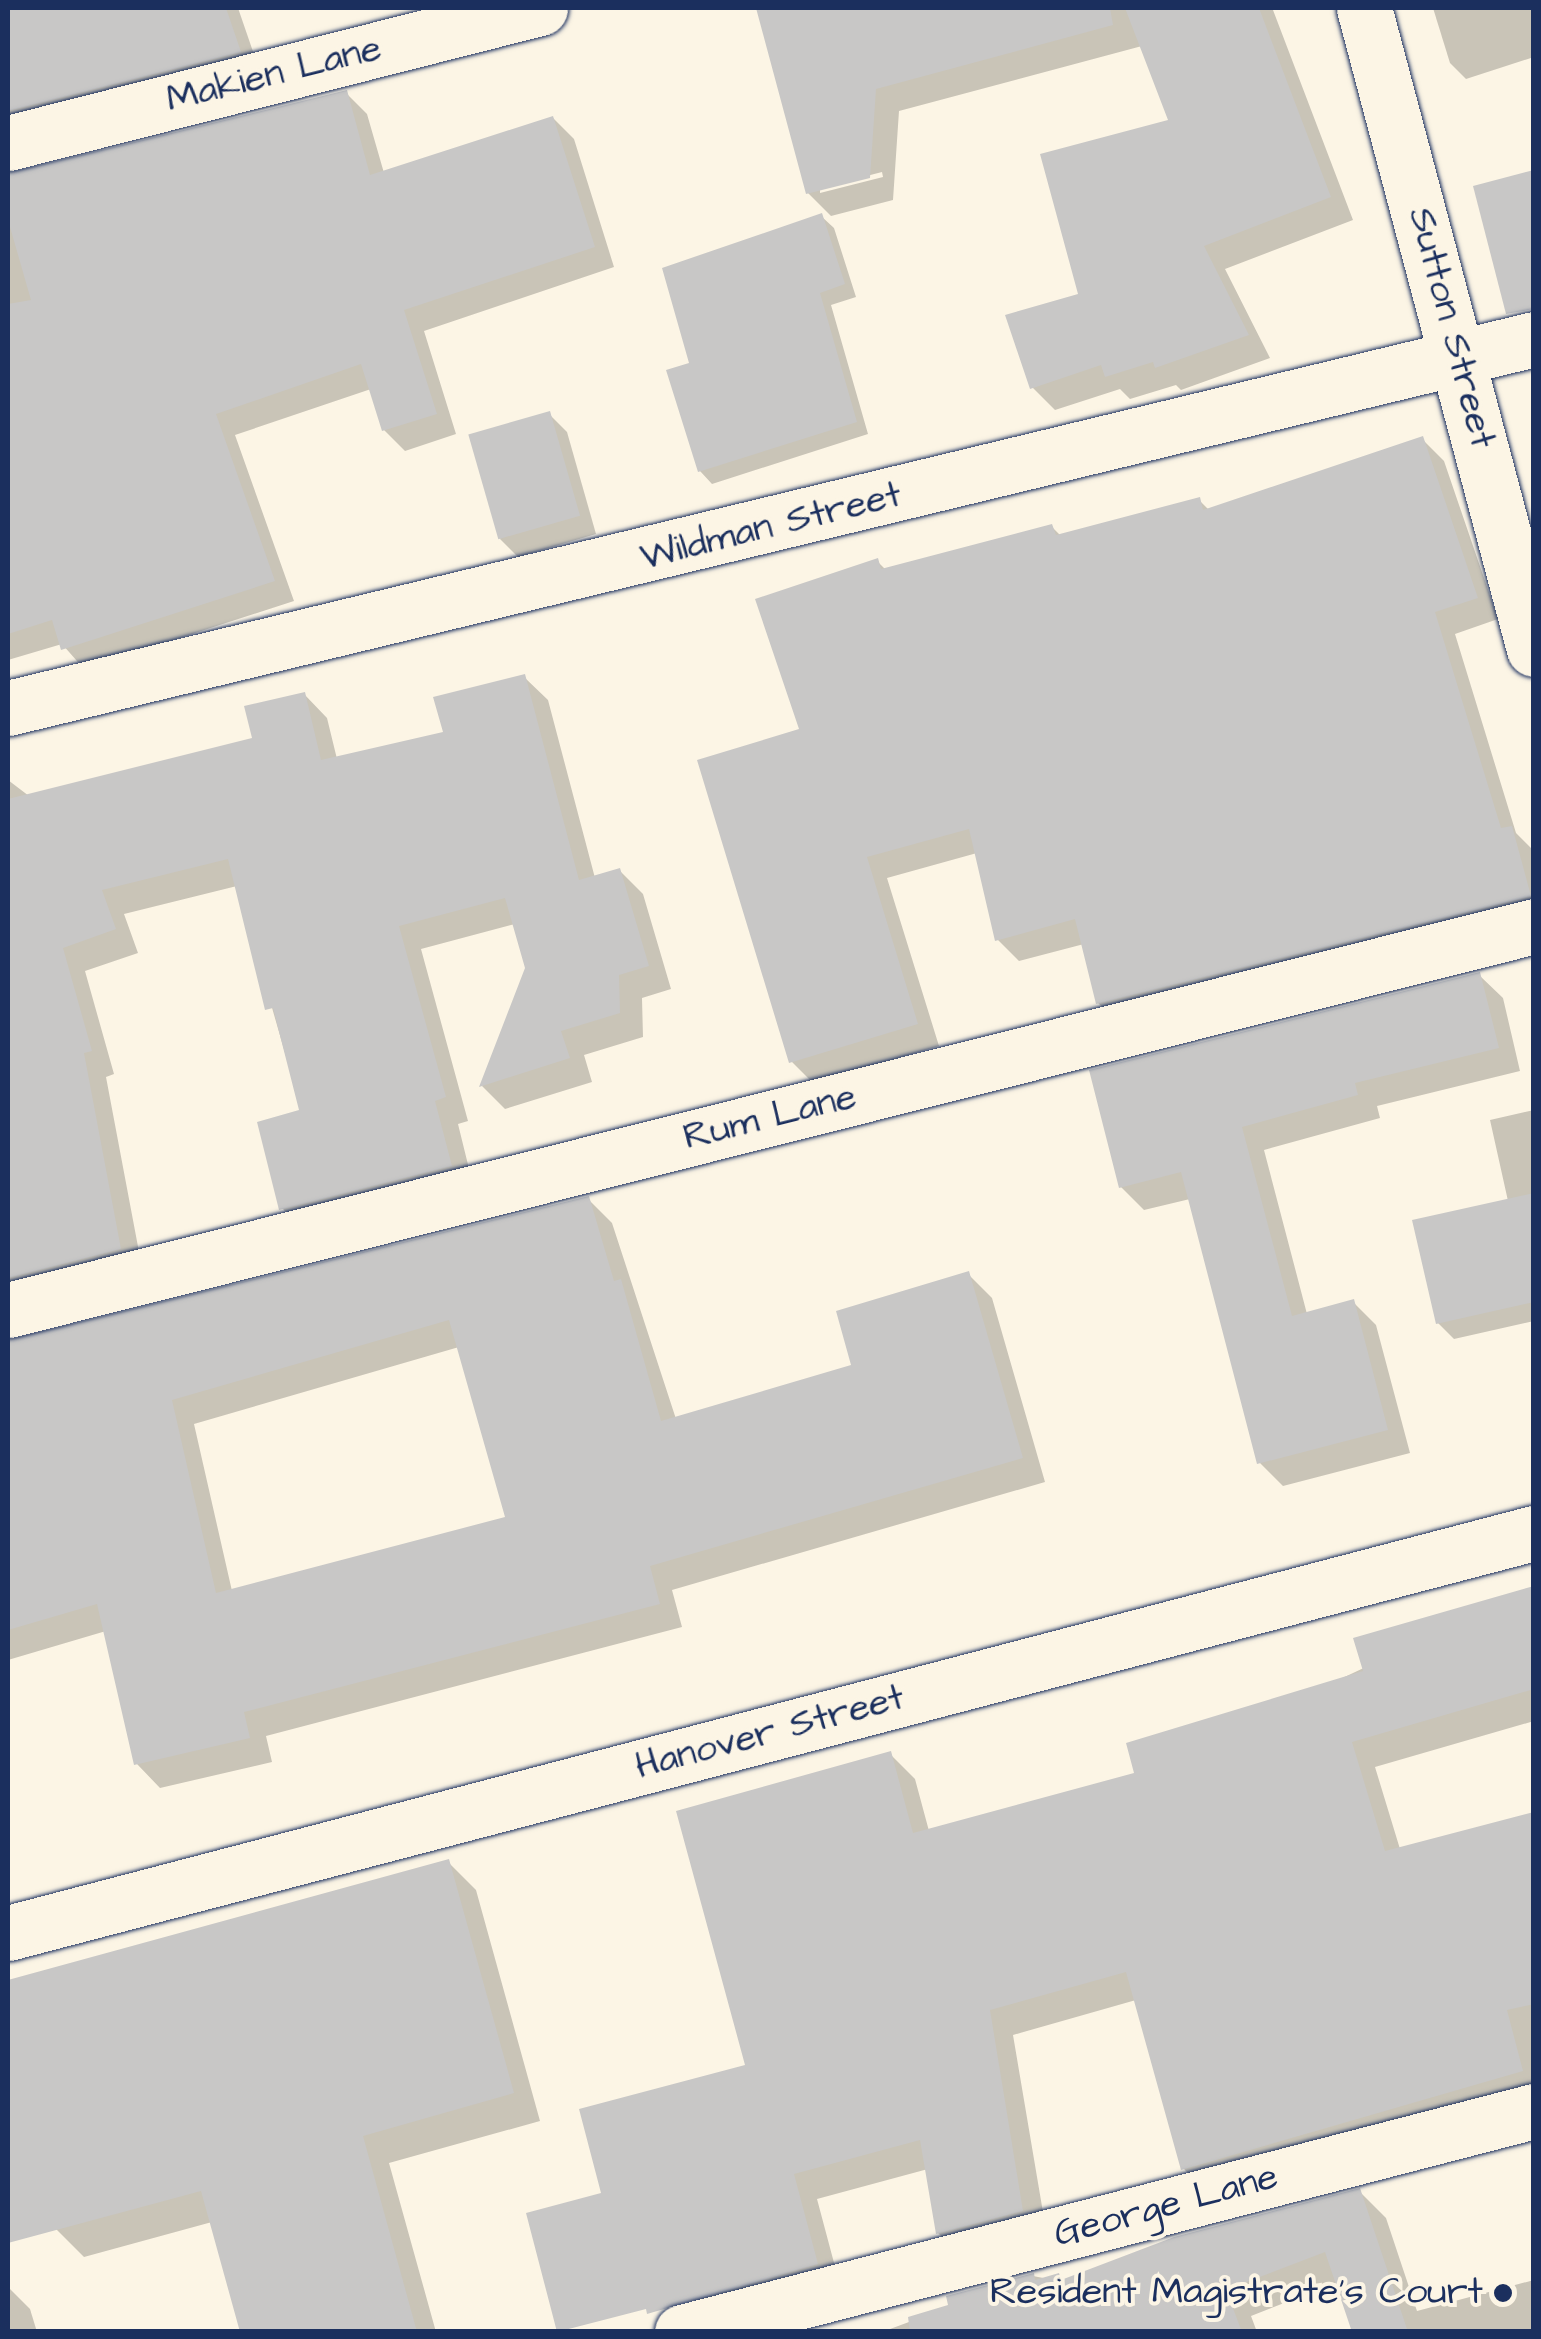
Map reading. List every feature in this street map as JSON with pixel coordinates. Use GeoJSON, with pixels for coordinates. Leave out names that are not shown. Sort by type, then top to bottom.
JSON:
{"type":"FeatureCollection","features":[{"type":"Feature","properties":{"kind":"street","name":"Makien Lane"},"geometry":{"type":"LineString","coordinates":[[8,143],[540,8]]}},
{"type":"Feature","properties":{"kind":"street","name":"Sutton Street"},"geometry":{"type":"LineString","coordinates":[[1364,8],[1460,358],[1534,649]]}},
{"type":"Feature","properties":{"kind":"street","name":"Wildman Street"},"geometry":{"type":"LineString","coordinates":[[8,708],[1534,340]]}},
{"type":"Feature","properties":{"kind":"street","name":"Rum Lane"},"geometry":{"type":"LineString","coordinates":[[8,1310],[1534,926]]}},
{"type":"Feature","properties":{"kind":"street","name":"Hanover Street"},"geometry":{"type":"LineString","coordinates":[[8,1933],[1534,1534]]}},
{"type":"Feature","properties":{"kind":"street","name":"George Lane"},"geometry":{"type":"LineString","coordinates":[[682,2332],[1534,2111]]}},
{"type":"Feature","properties":{"kind":"building"},"geometry":{"type":"Polygon","coordinates":[[[8,8],[226,8],[241,52],[8,111],[8,8]]]}},
{"type":"Feature","properties":{"kind":"building"},"geometry":{"type":"Polygon","coordinates":[[[756,8],[1110,8],[1113,25],[876,89],[870,178],[806,194],[756,8]]]}},
{"type":"Feature","properties":{"kind":"building"},"geometry":{"type":"Polygon","coordinates":[[[1125,8],[1259,8],[1331,197],[1204,246],[1249,335],[1155,368],[1153,362],[1105,377],[1101,365],[1030,389],[1005,315],[1078,294],[1040,154],[1168,120],[1125,8]]]}},
{"type":"Feature","properties":{"kind":"building"},"geometry":{"type":"Polygon","coordinates":[[[347,90],[370,175],[553,116],[595,247],[404,310],[437,414],[382,431],[361,364],[216,414],[275,581],[61,650],[52,620],[8,634],[8,304],[31,300],[8,220],[8,173],[347,90]]]}},
{"type":"Feature","properties":{"kind":"building"},"geometry":{"type":"Polygon","coordinates":[[[1534,170],[1534,309],[1506,314],[1473,186],[1534,170]]]}},
{"type":"Feature","properties":{"kind":"building"},"geometry":{"type":"Polygon","coordinates":[[[822,213],[845,284],[820,293],[857,422],[698,472],[666,370],[689,363],[662,268],[822,213]]]}},
{"type":"Feature","properties":{"kind":"building"},"geometry":{"type":"Polygon","coordinates":[[[550,411],[580,516],[498,539],[468,434],[550,411]]]}},
{"type":"Feature","properties":{"kind":"building"},"geometry":{"type":"Polygon","coordinates":[[[1423,436],[1478,598],[1435,612],[1501,828],[1512,826],[1531,896],[1096,1004],[1075,919],[995,941],[969,829],[867,857],[918,1024],[789,1063],[697,760],[799,729],[755,599],[878,558],[881,569],[1052,524],[1056,535],[1200,497],[1203,510],[1423,436]]]}},
{"type":"Feature","properties":{"kind":"building"},"geometry":{"type":"Polygon","coordinates":[[[525,674],[579,880],[620,868],[649,966],[619,975],[620,1013],[561,1031],[570,1058],[479,1087],[525,968],[505,898],[399,926],[446,1097],[435,1101],[452,1166],[279,1210],[257,1122],[299,1110],[273,1008],[265,1010],[228,859],[102,890],[116,929],[63,948],[92,1051],[84,1053],[121,1249],[8,1278],[8,799],[252,738],[244,706],[305,692],[321,760],[443,732],[433,697],[525,674]]]}},
{"type":"Feature","properties":{"kind":"building"},"geometry":{"type":"Polygon","coordinates":[[[1480,972],[1499,1048],[1355,1083],[1358,1095],[1242,1127],[1292,1316],[1354,1299],[1388,1430],[1257,1464],[1181,1172],[1119,1188],[1089,1070],[1480,972]]]}},
{"type":"Feature","properties":{"kind":"building"},"geometry":{"type":"Polygon","coordinates":[[[1534,1193],[1534,1302],[1436,1324],[1412,1220],[1534,1193]]]}},
{"type":"Feature","properties":{"kind":"building"},"geometry":{"type":"Polygon","coordinates":[[[589,1196],[614,1281],[621,1279],[661,1421],[851,1365],[836,1311],[969,1271],[1023,1458],[650,1566],[660,1604],[244,1712],[250,1738],[134,1765],[97,1604],[8,1630],[8,1340],[589,1196]],[[449,1320],[172,1400],[216,1593],[505,1517],[449,1320]]]}},
{"type":"Feature","properties":{"kind":"building"},"geometry":{"type":"Polygon","coordinates":[[[1534,1586],[1534,1689],[1352,1742],[1385,1851],[1534,1812],[1534,2004],[1507,2010],[1523,2071],[1181,2170],[1126,1972],[990,2010],[1023,2211],[936,2234],[920,2140],[794,2174],[818,2264],[647,2314],[646,2309],[557,2332],[526,2213],[601,2193],[579,2109],[745,2065],[676,1811],[891,1751],[913,1833],[1134,1773],[1126,1743],[1363,1671],[1353,1638],[1534,1586]]]}},
{"type":"Feature","properties":{"kind":"building"},"geometry":{"type":"Polygon","coordinates":[[[449,1859],[514,2093],[363,2136],[417,2332],[240,2332],[201,2191],[8,2243],[8,1980],[449,1859]]]}},
{"type":"Feature","properties":{"kind":"building"},"geometry":{"type":"Polygon","coordinates":[[[1360,2188],[1408,2332],[1352,2332],[1325,2252],[1226,2290],[1242,2332],[910,2332],[908,2317],[948,2305],[946,2296],[1034,2273],[1035,2280],[1059,2273],[1061,2280],[1174,2237],[1360,2188]]]}},
{"type":"Feature","properties":{"kind":"place","name":"Resident Magistrate's Court"},"geometry":{"type":"Point","coordinates":[1503,2293]}}]}
